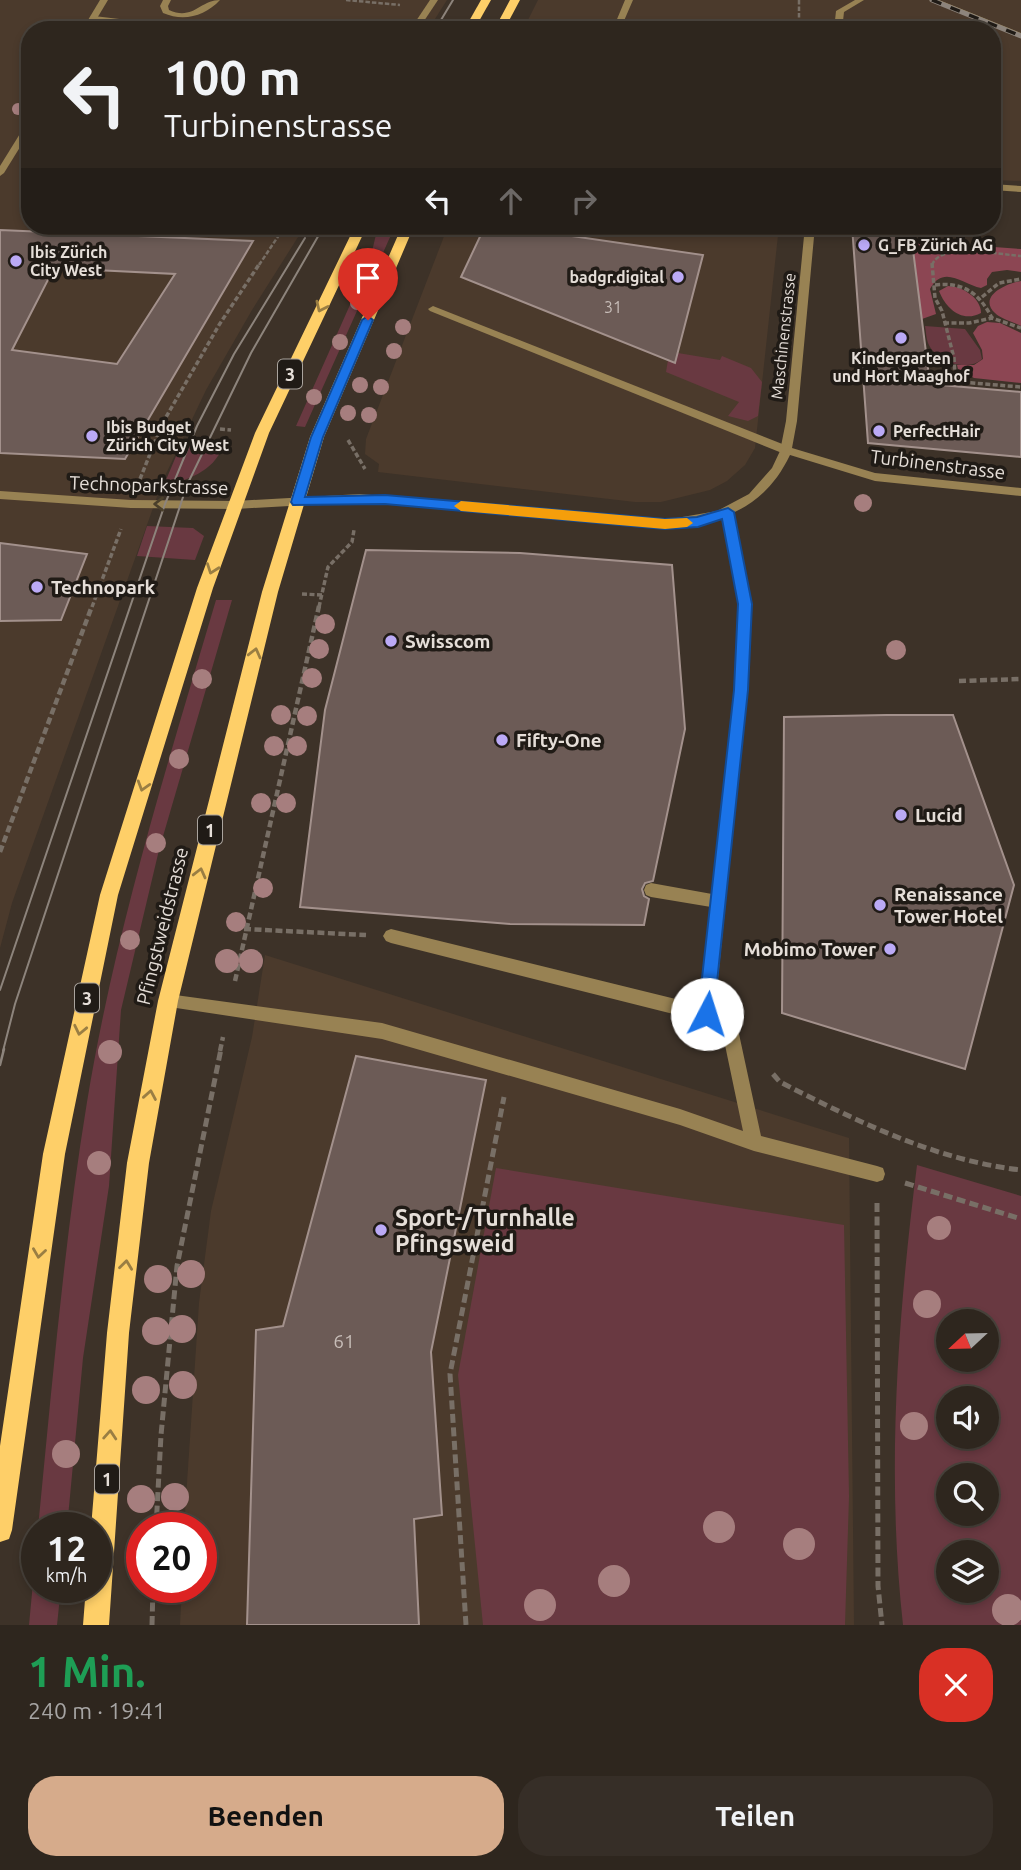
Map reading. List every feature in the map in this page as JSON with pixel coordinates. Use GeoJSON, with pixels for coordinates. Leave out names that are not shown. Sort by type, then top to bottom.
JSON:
{"type":"FeatureCollection","features":[{"type":"Feature","properties":{"kind":"main road"},"geometry":{"type":"LineString","coordinates":[[474,21],[486,0]]}},
{"type":"Feature","properties":{"kind":"main road"},"geometry":{"type":"LineString","coordinates":[[504,21],[515,0]]}},
{"type":"Feature","properties":{"kind":"main road","name":"3"},"geometry":{"type":"LineString","coordinates":[[1,1507],[54,1154],[109,895],[205,588],[262,433],[357,235]]}},
{"type":"Feature","properties":{"kind":"main road","name":"Pfingstweidstrasse"},"geometry":{"type":"LineString","coordinates":[[96,1625],[118,1332],[138,1163],[168,1001],[270,592],[317,437],[404,235]]}},
{"type":"Feature","properties":{"kind":"street"},"geometry":{"type":"LineString","coordinates":[[92,21],[104,0]]}},
{"type":"Feature","properties":{"kind":"street"},"geometry":{"type":"LineString","coordinates":[[167,0],[164,6],[166,11],[181,16],[202,11],[216,0]]}},
{"type":"Feature","properties":{"kind":"street"},"geometry":{"type":"LineString","coordinates":[[420,21],[434,0]]}},
{"type":"Feature","properties":{"kind":"street"},"geometry":{"type":"LineString","coordinates":[[620,21],[629,0]]}},
{"type":"Feature","properties":{"kind":"street"},"geometry":{"type":"LineString","coordinates":[[839,21],[840,11],[860,0]]}},
{"type":"Feature","properties":{"kind":"street"},"geometry":{"type":"LineString","coordinates":[[939,1],[986,21]]}},
{"type":"Feature","properties":{"kind":"street"},"geometry":{"type":"LineString","coordinates":[[94,18],[119,21]]}},
{"type":"Feature","properties":{"kind":"street"},"geometry":{"type":"LineString","coordinates":[[1001,27],[1021,36]]}},
{"type":"Feature","properties":{"kind":"street"},"geometry":{"type":"LineString","coordinates":[[0,173],[21,139]]}},
{"type":"Feature","properties":{"kind":"street"},"geometry":{"type":"LineString","coordinates":[[1001,188],[1021,189]]}},
{"type":"Feature","properties":{"kind":"street","name":"Maschinenstrasse"},"geometry":{"type":"LineString","coordinates":[[786,450],[809,235]]}},
{"type":"Feature","properties":{"kind":"street","name":"Turbinenstrasse"},"geometry":{"type":"LineString","coordinates":[[433,309],[786,450],[875,477],[1021,492]]}},
{"type":"Feature","properties":{"kind":"street"},"geometry":{"type":"LineString","coordinates":[[298,502],[385,499],[665,524],[698,522],[728,512],[749,499],[768,482],[786,450]]}},
{"type":"Feature","properties":{"kind":"street","name":"Technoparkstrasse"},"geometry":{"type":"LineString","coordinates":[[0,495],[131,504],[236,505],[298,502]]}},
{"type":"Feature","properties":{"kind":"street"},"geometry":{"type":"LineString","coordinates":[[707,1014],[741,690],[745,604],[728,512]]}},
{"type":"Feature","properties":{"kind":"street"},"geometry":{"type":"LineString","coordinates":[[651,890],[717,901]]}},
{"type":"Feature","properties":{"kind":"street"},"geometry":{"type":"LineString","coordinates":[[391,936],[727,1020],[754,1143]]}},
{"type":"Feature","properties":{"kind":"street"},"geometry":{"type":"LineString","coordinates":[[168,1001],[382,1031],[680,1118],[754,1143],[877,1174]]}},
{"type":"Feature","properties":{"kind":"path"},"geometry":{"type":"LineString","coordinates":[[346,0],[428,8]]}},
{"type":"Feature","properties":{"kind":"path"},"geometry":{"type":"LineString","coordinates":[[799,0],[799,21]]}},
{"type":"Feature","properties":{"kind":"path"},"geometry":{"type":"LineString","coordinates":[[136,489],[162,424],[219,326],[279,235]]}},
{"type":"Feature","properties":{"kind":"path"},"geometry":{"type":"LineString","coordinates":[[1021,256],[958,251],[941,254],[932,262],[935,298],[942,311],[954,358],[955,378],[961,382],[1021,387]]}},
{"type":"Feature","properties":{"kind":"path"},"geometry":{"type":"LineString","coordinates":[[982,298],[992,285],[1007,278],[1021,279]]}},
{"type":"Feature","properties":{"kind":"path"},"geometry":{"type":"LineString","coordinates":[[935,285],[949,283],[969,288],[982,298],[992,318]]}},
{"type":"Feature","properties":{"kind":"path"},"geometry":{"type":"LineString","coordinates":[[943,323],[969,323],[992,318],[1021,328]]}},
{"type":"Feature","properties":{"kind":"path"},"geometry":{"type":"LineString","coordinates":[[162,424],[188,426]]}},
{"type":"Feature","properties":{"kind":"path"},"geometry":{"type":"LineString","coordinates":[[220,429],[232,430]]}},
{"type":"Feature","properties":{"kind":"path"},"geometry":{"type":"LineString","coordinates":[[0,852],[123,524]]}},
{"type":"Feature","properties":{"kind":"path"},"geometry":{"type":"LineString","coordinates":[[302,594],[323,595]]}},
{"type":"Feature","properties":{"kind":"path"},"geometry":{"type":"LineString","coordinates":[[959,681],[1021,679]]}},
{"type":"Feature","properties":{"kind":"path"},"geometry":{"type":"LineString","coordinates":[[244,929],[391,936]]}},
{"type":"Feature","properties":{"kind":"path"},"geometry":{"type":"LineString","coordinates":[[466,1625],[450,1374],[510,1069]]}},
{"type":"Feature","properties":{"kind":"path"},"geometry":{"type":"LineString","coordinates":[[771,1072],[780,1082],[879,1132],[985,1166],[1021,1170]]}},
{"type":"Feature","properties":{"kind":"path"},"geometry":{"type":"LineString","coordinates":[[882,1625],[878,1572],[877,1174],[1021,1219]]}},
{"type":"Feature","properties":{"kind":"path"},"geometry":{"type":"LineString","coordinates":[[152,1625],[153,1603]]}},
{"type":"Feature","properties":{"kind":"shaded area"},"geometry":{"type":"Polygon","coordinates":[[[0,0],[447,0],[434,21],[21,21],[21,235],[299,235],[206,390],[163,480],[12,903],[0,948],[0,0]]]}},
{"type":"Feature","properties":{"kind":"shaded area"},"geometry":{"type":"Polygon","coordinates":[[[538,0],[1021,0],[1021,181],[1001,180],[1001,21],[528,21],[538,0]]]}},
{"type":"Feature","properties":{"kind":"shaded area"},"geometry":{"type":"Polygon","coordinates":[[[376,235],[391,235],[305,427],[296,426],[370,260],[376,235]]]}},
{"type":"Feature","properties":{"kind":"shaded area"},"geometry":{"type":"Polygon","coordinates":[[[445,235],[778,235],[755,448],[745,465],[727,481],[710,490],[661,502],[635,502],[378,472],[379,464],[365,454],[366,439],[445,235]]]}},
{"type":"Feature","properties":{"kind":"shaded area"},"geometry":{"type":"Polygon","coordinates":[[[912,241],[1021,249],[1021,272],[992,272],[987,279],[987,285],[981,288],[954,278],[941,278],[930,289],[936,314],[922,319],[912,241]]]}},
{"type":"Feature","properties":{"kind":"shaded area"},"geometry":{"type":"Polygon","coordinates":[[[1021,281],[1021,326],[995,313],[990,307],[990,301],[996,291],[1021,281]]]}},
{"type":"Feature","properties":{"kind":"shaded area"},"geometry":{"type":"Polygon","coordinates":[[[948,286],[970,294],[978,302],[981,313],[967,316],[950,309],[939,291],[948,286]]]}},
{"type":"Feature","properties":{"kind":"shaded area"},"geometry":{"type":"Polygon","coordinates":[[[987,322],[1000,323],[1021,333],[1021,383],[974,378],[958,369],[957,365],[974,365],[983,359],[982,350],[973,333],[978,326],[987,322]]]}},
{"type":"Feature","properties":{"kind":"shaded area"},"geometry":{"type":"Polygon","coordinates":[[[925,326],[965,329],[980,350],[982,359],[968,365],[944,360],[928,343],[925,326]]]}},
{"type":"Feature","properties":{"kind":"shaded area"},"geometry":{"type":"Polygon","coordinates":[[[678,353],[720,360],[722,356],[751,368],[762,382],[758,416],[748,421],[728,416],[739,402],[666,372],[668,360],[675,363],[678,353]]]}},
{"type":"Feature","properties":{"kind":"shaded area"},"geometry":{"type":"Polygon","coordinates":[[[182,442],[223,446],[219,455],[206,469],[190,478],[163,487],[182,442]]]}},
{"type":"Feature","properties":{"kind":"shaded area"},"geometry":{"type":"Polygon","coordinates":[[[147,526],[193,528],[204,536],[195,560],[137,556],[147,526]]]}},
{"type":"Feature","properties":{"kind":"shaded area"},"geometry":{"type":"Polygon","coordinates":[[[216,600],[232,600],[159,850],[121,1010],[109,1186],[83,1358],[69,1512],[40,1512],[59,1315],[87,1102],[127,912],[216,600]]]}},
{"type":"Feature","properties":{"kind":"shaded area"},"geometry":{"type":"Polygon","coordinates":[[[265,955],[849,1138],[854,1625],[180,1625],[181,1603],[217,1603],[217,1512],[185,1512],[199,1303],[211,1211],[252,1037],[265,955]]]}},
{"type":"Feature","properties":{"kind":"shaded area"},"geometry":{"type":"Polygon","coordinates":[[[917,1165],[1021,1196],[1021,1625],[903,1625],[895,1510],[895,1452],[904,1279],[917,1165]]]}},
{"type":"Feature","properties":{"kind":"shaded area"},"geometry":{"type":"Polygon","coordinates":[[[496,1168],[844,1225],[849,1496],[845,1625],[483,1625],[458,1375],[496,1168]]]}},
{"type":"Feature","properties":{"kind":"shaded area"},"geometry":{"type":"Polygon","coordinates":[[[31,1603],[59,1603],[57,1625],[29,1625],[31,1603]]]}},
{"type":"Feature","properties":{"kind":"building"},"geometry":{"type":"Polygon","coordinates":[[[0,230],[21,231],[21,235],[115,235],[253,241],[125,459],[0,453],[0,230]],[[54,268],[12,350],[117,364],[175,274],[54,268]]]}},
{"type":"Feature","properties":{"kind":"building"},"geometry":{"type":"Polygon","coordinates":[[[481,235],[565,235],[703,255],[675,363],[461,277],[481,235]]]}},
{"type":"Feature","properties":{"kind":"building"},"geometry":{"type":"Polygon","coordinates":[[[853,235],[911,235],[930,384],[1021,392],[1021,457],[868,443],[853,235]]]}},
{"type":"Feature","properties":{"kind":"building","name":"Technopark"},"geometry":{"type":"Polygon","coordinates":[[[0,543],[87,554],[61,620],[0,621],[0,543]]]}},
{"type":"Feature","properties":{"kind":"building","name":"Fifty-One"},"geometry":{"type":"Polygon","coordinates":[[[366,550],[520,553],[672,565],[685,729],[653,881],[645,883],[642,889],[644,896],[649,899],[644,925],[510,924],[300,907],[325,710],[366,550]]]}},
{"type":"Feature","properties":{"kind":"building","name":"Mobimo Tower"},"geometry":{"type":"Polygon","coordinates":[[[953,715],[1014,885],[965,1069],[782,1013],[784,717],[953,715]]]}},
{"type":"Feature","properties":{"kind":"building"},"geometry":{"type":"Polygon","coordinates":[[[356,1056],[486,1080],[431,1352],[442,1515],[414,1519],[419,1625],[247,1625],[256,1330],[283,1326],[356,1056]]]}},
{"type":"Feature","properties":{"kind":"tram line"},"geometry":{"type":"LineString","coordinates":[[440,21],[453,0]]}},
{"type":"Feature","properties":{"kind":"tram line"},"geometry":{"type":"LineString","coordinates":[[3,1051],[15,1004],[187,485],[251,353],[319,235]]}},
{"type":"Feature","properties":{"kind":"tram line"},"geometry":{"type":"LineString","coordinates":[[0,990],[165,504],[197,426],[234,354],[305,238]]}},
{"type":"Feature","properties":{"kind":"tram line"},"geometry":{"type":"LineString","coordinates":[[0,1065],[4,1049]]}},
{"type":"Feature","properties":{"kind":"railway"},"geometry":{"type":"LineString","coordinates":[[932,0],[984,21]]}},
{"type":"Feature","properties":{"kind":"railway"},"geometry":{"type":"LineString","coordinates":[[1001,28],[1021,36]]}},
{"type":"Feature","properties":{"kind":"slow traffic"},"geometry":{"type":"LineString","coordinates":[[461,506],[665,524],[687,523]]}},
{"type":"Feature","properties":{"kind":"place","name":"G_FB Zürich AG"},"geometry":{"type":"Point","coordinates":[864,245]}},
{"type":"Feature","properties":{"kind":"place","name":"Ibis Zürich City West"},"geometry":{"type":"Point","coordinates":[16,261]}},
{"type":"Feature","properties":{"kind":"place","name":"badgr.digital"},"geometry":{"type":"Point","coordinates":[678,277]}},
{"type":"Feature","properties":{"kind":"place","name":"Kindergarten und Hort Maaghof"},"geometry":{"type":"Point","coordinates":[901,338]}},
{"type":"Feature","properties":{"kind":"place","name":"PerfectHair"},"geometry":{"type":"Point","coordinates":[879,431]}},
{"type":"Feature","properties":{"kind":"place","name":"Ibis Budget Zürich City West"},"geometry":{"type":"Point","coordinates":[92,436]}},
{"type":"Feature","properties":{"kind":"place","name":"Technopark"},"geometry":{"type":"Point","coordinates":[37,587]}},
{"type":"Feature","properties":{"kind":"place","name":"Swisscom"},"geometry":{"type":"Point","coordinates":[391,641]}},
{"type":"Feature","properties":{"kind":"place","name":"Fifty-One"},"geometry":{"type":"Point","coordinates":[502,740]}},
{"type":"Feature","properties":{"kind":"place","name":"Lucid"},"geometry":{"type":"Point","coordinates":[901,815]}},
{"type":"Feature","properties":{"kind":"place","name":"Renaissance Tower Hotel"},"geometry":{"type":"Point","coordinates":[880,905]}},
{"type":"Feature","properties":{"kind":"place","name":"Mobimo Tower"},"geometry":{"type":"Point","coordinates":[890,949]}},
{"type":"Feature","properties":{"kind":"place","name":"Sport-/Turnhalle Pfingsweid"},"geometry":{"type":"Point","coordinates":[381,1230]}},
{"type":"Feature","properties":{"kind":"route"},"geometry":{"type":"LineString","coordinates":[[368,320],[317,437],[298,502],[385,499],[665,524],[698,522],[728,512],[745,604],[741,690],[707,1014]]}}]}
